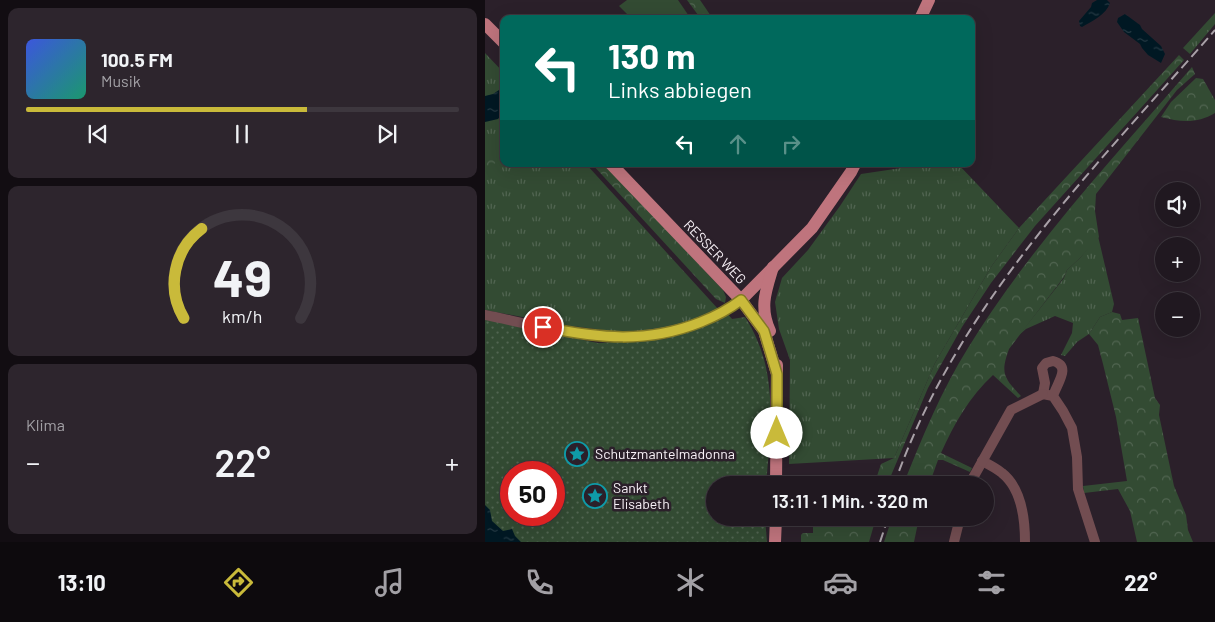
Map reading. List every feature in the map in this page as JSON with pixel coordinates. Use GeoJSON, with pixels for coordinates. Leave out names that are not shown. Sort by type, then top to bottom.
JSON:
{"type":"FeatureCollection","features":[{"type":"Feature","properties":{"kind":"main road"},"geometry":{"type":"LineString","coordinates":[[922,15],[929,0]]}},
{"type":"Feature","properties":{"kind":"main road"},"geometry":{"type":"LineString","coordinates":[[485,24],[500,39]]}},
{"type":"Feature","properties":{"kind":"main road","name":"RESSER WEG"},"geometry":{"type":"LineString","coordinates":[[614,167],[741,300],[764,331],[777,374]]}},
{"type":"Feature","properties":{"kind":"main road"},"geometry":{"type":"LineString","coordinates":[[741,300],[812,228],[854,167]]}},
{"type":"Feature","properties":{"kind":"main road","name":"RESSER WEG"},"geometry":{"type":"LineString","coordinates":[[773,267],[763,305],[766,322],[778,355],[776,476]]}},
{"type":"Feature","properties":{"kind":"main road"},"geometry":{"type":"LineString","coordinates":[[775,542],[776,526]]}},
{"type":"Feature","properties":{"kind":"street"},"geometry":{"type":"LineString","coordinates":[[485,315],[581,334],[641,337],[690,326],[727,311],[741,300]]}},
{"type":"Feature","properties":{"kind":"street"},"geometry":{"type":"LineString","coordinates":[[974,476],[1011,410],[1048,395],[1063,411],[1072,428],[1077,457],[1078,490],[1095,542]]}},
{"type":"Feature","properties":{"kind":"street"},"geometry":{"type":"LineString","coordinates":[[982,460],[1002,473],[1015,487],[1025,530],[1025,542]]}},
{"type":"Feature","properties":{"kind":"street"},"geometry":{"type":"LineString","coordinates":[[954,542],[958,526]]}},
{"type":"Feature","properties":{"kind":"green space"},"geometry":{"type":"Polygon","coordinates":[[[627,0],[678,0],[688,15],[628,15],[619,6],[627,0]]]}},
{"type":"Feature","properties":{"kind":"green space"},"geometry":{"type":"Polygon","coordinates":[[[687,0],[700,0],[710,15],[698,15],[687,0]]]}},
{"type":"Feature","properties":{"kind":"green space"},"geometry":{"type":"Polygon","coordinates":[[[1215,13],[1215,24],[1190,54],[1183,48],[1215,13]]]}},
{"type":"Feature","properties":{"kind":"green space"},"geometry":{"type":"Polygon","coordinates":[[[485,53],[500,69],[500,167],[589,167],[719,310],[698,319],[657,331],[611,331],[564,325],[485,310],[485,53]]]}},
{"type":"Feature","properties":{"kind":"green space"},"geometry":{"type":"Polygon","coordinates":[[[1179,55],[1184,60],[1035,226],[991,283],[962,327],[928,388],[891,476],[877,476],[881,464],[894,458],[935,363],[991,267],[1019,228],[1179,55]]]}},
{"type":"Feature","properties":{"kind":"green space"},"geometry":{"type":"Polygon","coordinates":[[[1192,67],[1195,74],[1177,90],[1096,194],[1095,211],[1099,237],[1067,270],[1064,277],[1009,349],[1004,370],[1005,375],[1021,396],[1018,398],[993,375],[970,401],[951,432],[941,453],[972,468],[970,472],[943,460],[938,460],[932,476],[907,476],[949,381],[968,348],[1018,274],[1103,169],[1192,67]]]}},
{"type":"Feature","properties":{"kind":"green space"},"geometry":{"type":"Polygon","coordinates":[[[1196,78],[1203,79],[1215,100],[1215,113],[1202,119],[1188,121],[1161,117],[1171,102],[1196,78]]]}},
{"type":"Feature","properties":{"kind":"green space"},"geometry":{"type":"Polygon","coordinates":[[[485,146],[494,151],[500,149],[500,161],[485,167],[485,146]]]}},
{"type":"Feature","properties":{"kind":"green space"},"geometry":{"type":"Polygon","coordinates":[[[595,167],[608,167],[723,290],[726,297],[725,303],[716,299],[595,167]]]}},
{"type":"Feature","properties":{"kind":"green space"},"geometry":{"type":"Polygon","coordinates":[[[908,167],[961,167],[1019,228],[991,267],[935,363],[894,458],[789,464],[790,360],[779,329],[775,302],[782,278],[808,250],[861,174],[908,167]]]}},
{"type":"Feature","properties":{"kind":"green space"},"geometry":{"type":"Polygon","coordinates":[[[1098,236],[1114,304],[1112,312],[1100,317],[1089,334],[1077,342],[1065,356],[1061,355],[1072,333],[1073,323],[1055,316],[1026,329],[1019,335],[1064,278],[1067,270],[1080,258],[1098,236]]]}},
{"type":"Feature","properties":{"kind":"green space"},"geometry":{"type":"Polygon","coordinates":[[[1112,312],[1120,314],[1122,320],[1138,318],[1155,398],[1160,405],[1159,415],[1174,486],[1186,515],[1188,530],[1193,542],[1137,542],[1130,511],[1118,489],[1084,493],[1083,486],[1127,481],[1116,417],[1103,364],[1098,345],[1089,334],[1100,317],[1112,312]]]}},
{"type":"Feature","properties":{"kind":"green space"},"geometry":{"type":"Polygon","coordinates":[[[727,313],[732,319],[745,317],[756,337],[768,378],[771,419],[767,476],[706,476],[706,526],[766,526],[767,542],[485,542],[485,318],[598,343],[665,339],[727,313]]]}},
{"type":"Feature","properties":{"kind":"green space"},"geometry":{"type":"Polygon","coordinates":[[[874,526],[869,542],[801,542],[801,535],[803,533],[813,533],[813,527],[874,526]]]}},
{"type":"Feature","properties":{"kind":"green space"},"geometry":{"type":"Polygon","coordinates":[[[889,526],[917,526],[914,542],[884,542],[889,526]]]}},
{"type":"Feature","properties":{"kind":"water"},"geometry":{"type":"Polygon","coordinates":[[[1097,0],[1107,0],[1110,3],[1098,17],[1082,27],[1080,26],[1079,21],[1091,7],[1092,3],[1097,0]]]}},
{"type":"Feature","properties":{"kind":"water"},"geometry":{"type":"Polygon","coordinates":[[[1125,14],[1140,25],[1161,46],[1165,54],[1161,63],[1148,55],[1140,44],[1124,32],[1117,22],[1118,18],[1125,14]]]}},
{"type":"Feature","properties":{"kind":"water"},"geometry":{"type":"Polygon","coordinates":[[[500,91],[500,117],[498,119],[485,122],[485,96],[500,91]]]}},
{"type":"Feature","properties":{"kind":"water"},"geometry":{"type":"Polygon","coordinates":[[[485,505],[490,510],[492,521],[503,531],[512,529],[515,536],[521,542],[485,542],[485,505]]]}},
{"type":"Feature","properties":{"kind":"railway"},"geometry":{"type":"LineString","coordinates":[[898,476],[921,419],[953,357],[991,299],[1032,242],[1076,188],[1215,30]]}},
{"type":"Feature","properties":{"kind":"railway"},"geometry":{"type":"LineString","coordinates":[[880,542],[885,526]]}},
{"type":"Feature","properties":{"kind":"place","name":"Schutzmantelmadonna"},"geometry":{"type":"Point","coordinates":[577,454]}},
{"type":"Feature","properties":{"kind":"place","name":"Sankt Elisabeth"},"geometry":{"type":"Point","coordinates":[595,496]}},
{"type":"Feature","properties":{"kind":"route"},"geometry":{"type":"LineString","coordinates":[[543,327],[581,334],[627,338],[656,335],[690,326],[725,312],[741,300],[764,331],[777,374],[777,433]]}}]}
